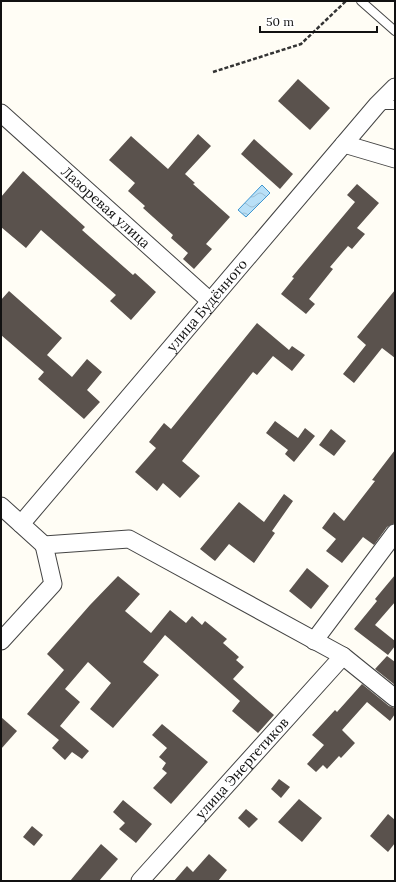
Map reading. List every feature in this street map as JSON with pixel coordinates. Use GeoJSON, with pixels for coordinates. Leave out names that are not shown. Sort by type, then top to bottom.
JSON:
{"type":"FeatureCollection","features":[{"type":"Feature","properties":{"kind":"street","name":"улица Будённого"},"geometry":{"type":"LineString","coordinates":[[21,524],[377,105],[395,87]]}},
{"type":"Feature","properties":{"kind":"street","name":"Лазоревая улица"},"geometry":{"type":"LineString","coordinates":[[1,113],[210,301]]}},
{"type":"Feature","properties":{"kind":"street"},"geometry":{"type":"LineString","coordinates":[[344,144],[395,159]]}},
{"type":"Feature","properties":{"kind":"street"},"geometry":{"type":"LineString","coordinates":[[1,506],[44,544],[53,584],[1,641]]}},
{"type":"Feature","properties":{"kind":"street"},"geometry":{"type":"LineString","coordinates":[[314,641],[395,533]]}},
{"type":"Feature","properties":{"kind":"street"},"geometry":{"type":"LineString","coordinates":[[44,544],[129,539],[343,656],[395,698]]}},
{"type":"Feature","properties":{"kind":"street","name":"улица Энергетиков"},"geometry":{"type":"LineString","coordinates":[[140,881],[343,656]]}},
{"type":"Feature","properties":{"kind":"lane"},"geometry":{"type":"LineString","coordinates":[[361,1],[395,31]]}},
{"type":"Feature","properties":{"kind":"lane"},"geometry":{"type":"LineString","coordinates":[[377,105],[395,105]]}},
{"type":"Feature","properties":{"kind":"path"},"geometry":{"type":"LineString","coordinates":[[213,72],[301,44],[346,1]]}},
{"type":"Feature","properties":{"kind":"water"},"geometry":{"type":"Polygon","coordinates":[[[262,185],[270,193],[246,217],[238,210],[262,185]]]}},
{"type":"Feature","properties":{"kind":"building"},"geometry":{"type":"Polygon","coordinates":[[[298,79],[330,108],[310,130],[278,101],[298,79]]]}},
{"type":"Feature","properties":{"kind":"building"},"geometry":{"type":"Polygon","coordinates":[[[198,134],[211,146],[185,174],[195,183],[193,184],[230,217],[206,244],[212,249],[194,269],[183,259],[188,253],[171,238],[173,235],[143,208],[145,206],[128,191],[135,183],[109,160],[131,136],[168,169],[198,134]]]}},
{"type":"Feature","properties":{"kind":"building"},"geometry":{"type":"Polygon","coordinates":[[[254,139],[293,174],[280,189],[241,154],[254,139]]]}},
{"type":"Feature","properties":{"kind":"building"},"geometry":{"type":"Polygon","coordinates":[[[23,171],[85,227],[82,230],[133,275],[135,273],[156,292],[131,320],[110,301],[116,295],[41,230],[26,248],[1,227],[1,197],[23,171]]]}},
{"type":"Feature","properties":{"kind":"building"},"geometry":{"type":"Polygon","coordinates":[[[357,184],[379,203],[357,228],[365,234],[352,249],[348,246],[330,267],[333,269],[309,299],[315,304],[306,314],[281,294],[294,278],[292,277],[355,202],[347,195],[357,184]]]}},
{"type":"Feature","properties":{"kind":"building"},"geometry":{"type":"Polygon","coordinates":[[[395,290],[395,358],[382,348],[354,383],[343,374],[366,345],[357,337],[395,290]]]}},
{"type":"Feature","properties":{"kind":"building"},"geometry":{"type":"Polygon","coordinates":[[[9,291],[62,338],[47,355],[72,377],[87,359],[102,372],[87,390],[100,402],[84,419],[38,379],[44,372],[1,335],[1,300],[9,291]]]}},
{"type":"Feature","properties":{"kind":"building"},"geometry":{"type":"Polygon","coordinates":[[[257,323],[289,350],[292,346],[305,355],[292,371],[273,356],[257,375],[253,372],[182,461],[200,476],[180,498],[163,483],[157,491],[135,472],[156,448],[149,442],[164,423],[171,429],[257,323]]]}},
{"type":"Feature","properties":{"kind":"building"},"geometry":{"type":"Polygon","coordinates":[[[275,421],[298,438],[305,428],[315,436],[294,462],[285,454],[288,450],[266,433],[275,421]]]}},
{"type":"Feature","properties":{"kind":"building"},"geometry":{"type":"Polygon","coordinates":[[[331,429],[346,441],[334,456],[319,445],[331,429]]]}},
{"type":"Feature","properties":{"kind":"building"},"geometry":{"type":"Polygon","coordinates":[[[395,450],[395,523],[387,527],[374,545],[363,537],[342,563],[326,551],[336,539],[322,528],[334,512],[344,521],[375,481],[372,480],[395,450]]]}},
{"type":"Feature","properties":{"kind":"building"},"geometry":{"type":"Polygon","coordinates":[[[284,494],[293,501],[272,531],[275,533],[254,563],[229,544],[215,561],[200,549],[239,502],[264,522],[284,494]]]}},
{"type":"Feature","properties":{"kind":"building"},"geometry":{"type":"Polygon","coordinates":[[[307,568],[329,586],[311,609],[289,591],[307,568]]]}},
{"type":"Feature","properties":{"kind":"building"},"geometry":{"type":"Polygon","coordinates":[[[395,575],[395,602],[375,625],[395,641],[395,646],[388,655],[354,629],[377,601],[375,599],[395,575]]]}},
{"type":"Feature","properties":{"kind":"building"},"geometry":{"type":"Polygon","coordinates":[[[118,576],[140,594],[125,611],[151,633],[170,610],[186,623],[192,616],[202,625],[205,621],[227,639],[223,643],[239,657],[236,660],[244,667],[233,679],[274,715],[258,733],[232,711],[240,701],[165,635],[143,662],[159,675],[113,728],[90,709],[111,683],[88,662],[65,689],[80,702],[60,726],[89,751],[82,759],[72,752],[65,760],[52,748],[59,740],[27,714],[64,670],[47,654],[118,576]]]}},
{"type":"Feature","properties":{"kind":"building"},"geometry":{"type":"Polygon","coordinates":[[[387,656],[395,662],[395,685],[375,669],[387,656]]]}},
{"type":"Feature","properties":{"kind":"building"},"geometry":{"type":"Polygon","coordinates":[[[362,684],[389,706],[395,708],[395,714],[390,721],[367,702],[342,730],[355,743],[341,758],[339,756],[327,769],[323,765],[316,772],[307,764],[324,745],[312,735],[335,710],[337,712],[362,684]]]}},
{"type":"Feature","properties":{"kind":"building"},"geometry":{"type":"Polygon","coordinates":[[[1,717],[17,731],[1,749],[1,717]]]}},
{"type":"Feature","properties":{"kind":"building"},"geometry":{"type":"Polygon","coordinates":[[[162,724],[208,762],[171,804],[153,788],[167,773],[162,769],[166,763],[159,757],[167,748],[152,735],[162,724]]]}},
{"type":"Feature","properties":{"kind":"building"},"geometry":{"type":"Polygon","coordinates":[[[279,779],[290,787],[281,798],[271,789],[279,779]]]}},
{"type":"Feature","properties":{"kind":"building"},"geometry":{"type":"Polygon","coordinates":[[[299,799],[322,818],[302,842],[278,822],[299,799]]]}},
{"type":"Feature","properties":{"kind":"building"},"geometry":{"type":"Polygon","coordinates":[[[123,800],[152,824],[136,843],[119,829],[125,823],[113,812],[123,800]]]}},
{"type":"Feature","properties":{"kind":"building"},"geometry":{"type":"Polygon","coordinates":[[[246,809],[258,819],[249,828],[238,818],[246,809]]]}},
{"type":"Feature","properties":{"kind":"building"},"geometry":{"type":"Polygon","coordinates":[[[388,814],[395,820],[395,843],[388,852],[370,836],[388,814]]]}},
{"type":"Feature","properties":{"kind":"building"},"geometry":{"type":"Polygon","coordinates":[[[32,826],[43,835],[34,846],[23,837],[32,826]]]}},
{"type":"Feature","properties":{"kind":"building"},"geometry":{"type":"Polygon","coordinates":[[[101,844],[118,859],[99,881],[70,881],[101,844]]]}},
{"type":"Feature","properties":{"kind":"building"},"geometry":{"type":"Polygon","coordinates":[[[209,854],[227,870],[218,881],[174,881],[187,866],[193,872],[209,854]]]}}]}
